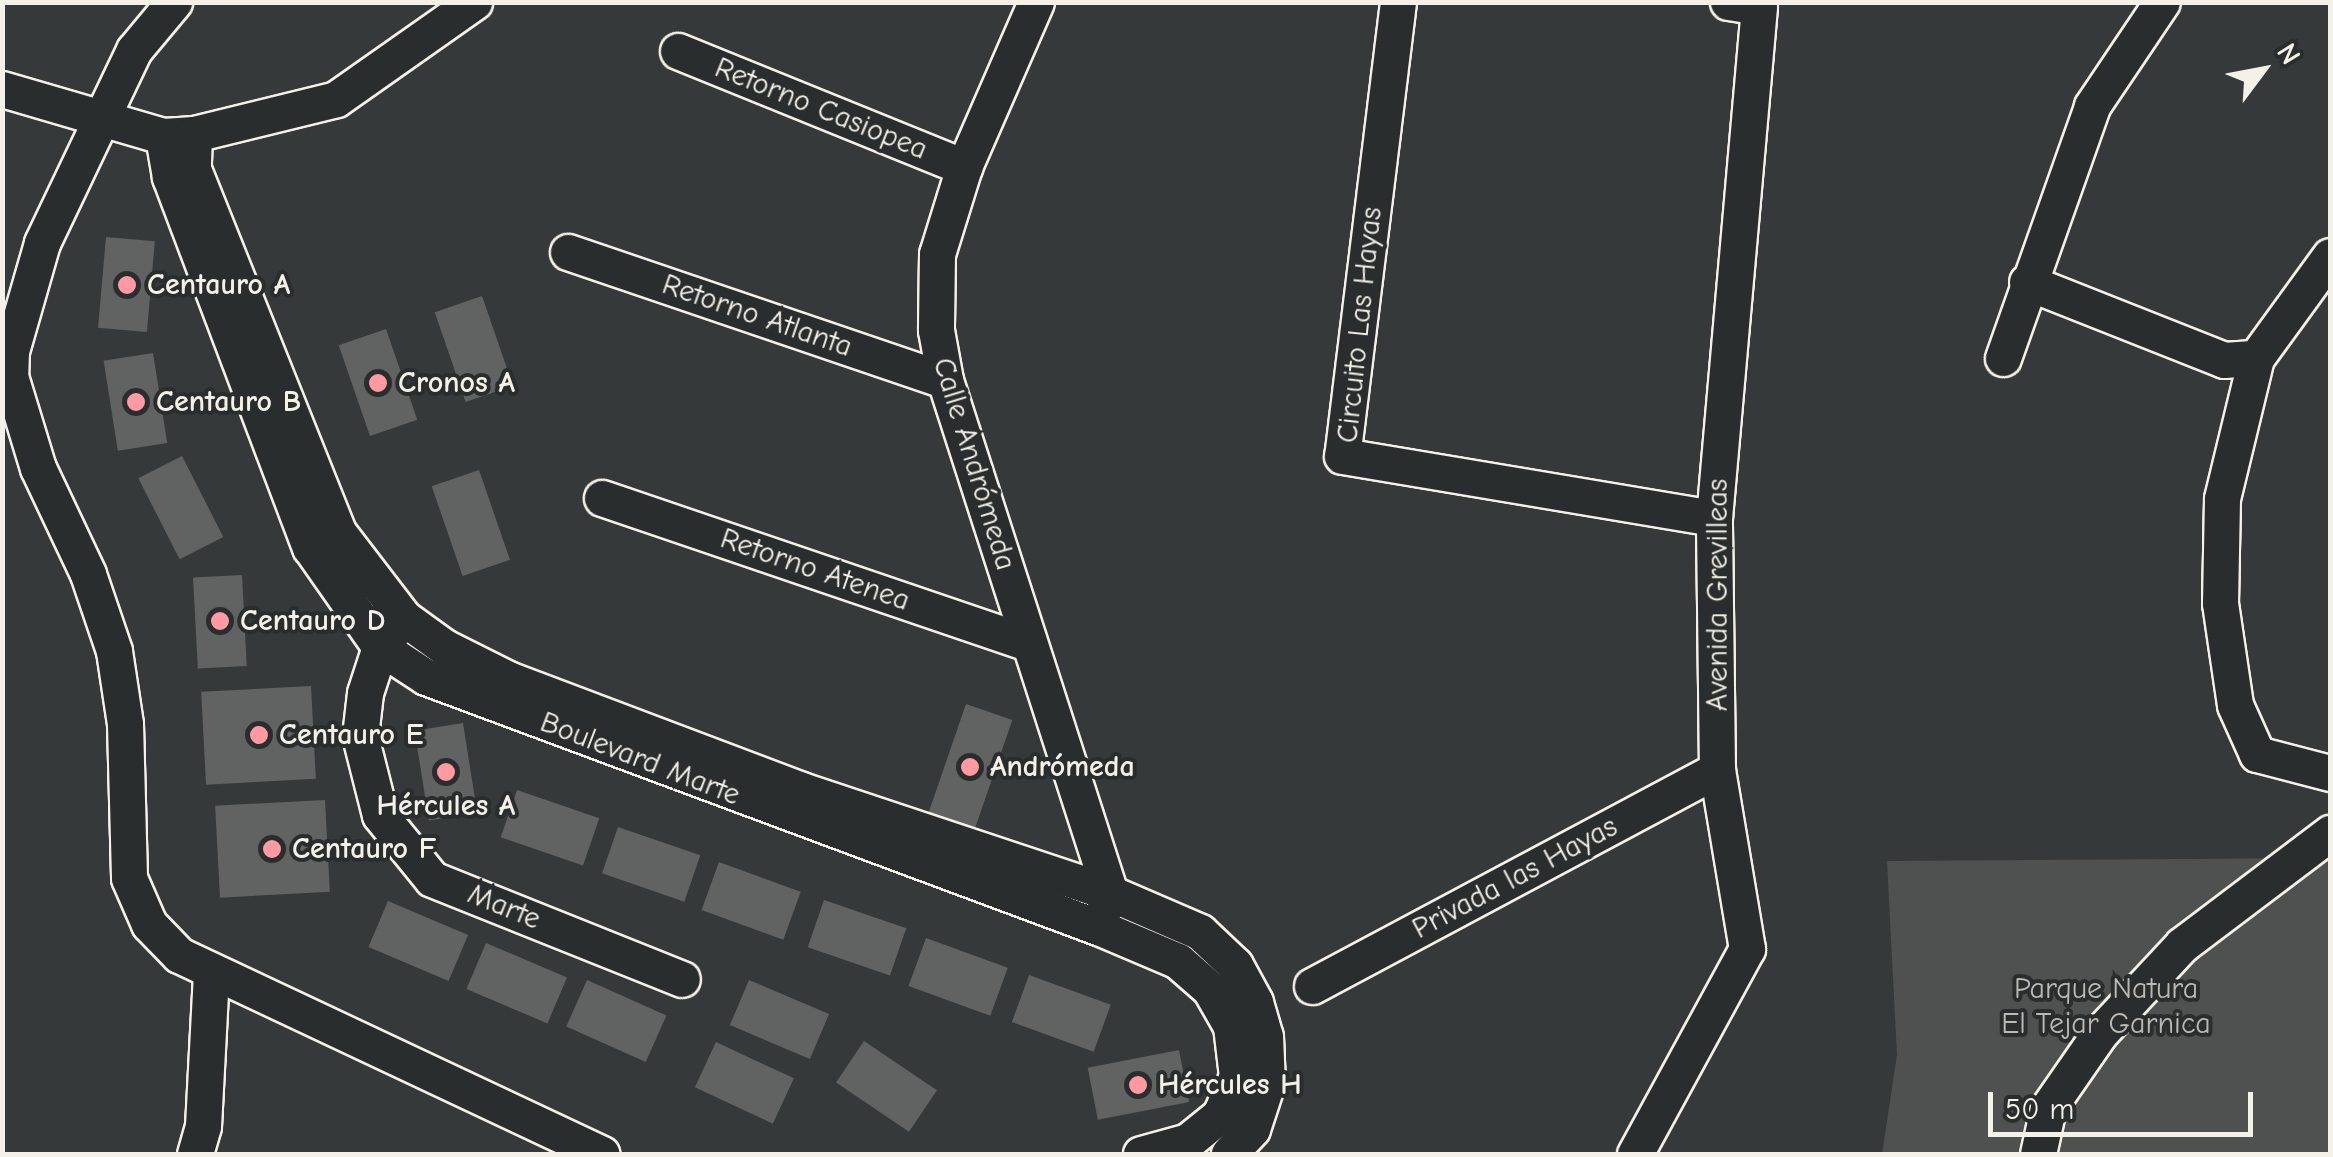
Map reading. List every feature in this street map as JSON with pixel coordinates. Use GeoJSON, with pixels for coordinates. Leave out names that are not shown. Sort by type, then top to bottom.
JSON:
{"type":"FeatureCollection","features":[{"type":"Feature","properties":{"kind":"street"},"geometry":{"type":"LineString","coordinates":[[174,2],[134,50],[99,119],[42,243],[11,351],[10,376],[38,468],[88,574],[114,651],[125,724],[130,878],[149,924],[179,956],[601,1154]]}},
{"type":"Feature","properties":{"kind":"street"},"geometry":{"type":"LineString","coordinates":[[2,89],[99,119],[178,136],[336,98],[474,2]]}},
{"type":"Feature","properties":{"kind":"street","name":"Calle Andrómeda"},"geometry":{"type":"LineString","coordinates":[[1036,2],[964,168],[936,254],[936,330],[946,380],[1110,893]]}},
{"type":"Feature","properties":{"kind":"street","name":"Circuito Las Hayas"},"geometry":{"type":"LineString","coordinates":[[1398,2],[1342,456],[1714,518]]}},
{"type":"Feature","properties":{"kind":"street"},"geometry":{"type":"LineString","coordinates":[[2003,358],[2092,106],[2162,2]]}},
{"type":"Feature","properties":{"kind":"street","name":"Avenida Grevilleas"},"geometry":{"type":"LineString","coordinates":[[1635,1154],[1747,949],[1718,770],[1714,518],[1750,4]]}},
{"type":"Feature","properties":{"kind":"street","name":"Retorno Casiopea"},"geometry":{"type":"LineString","coordinates":[[678,52],[964,168]]}},
{"type":"Feature","properties":{"kind":"street","name":"Boulevard Marte"},"geometry":{"type":"LineString","coordinates":[[178,136],[338,532],[404,618],[444,647],[508,679],[801,790],[1110,893],[1200,932],[1236,965],[1256,1002],[1265,1036],[1267,1083],[1252,1129],[1229,1154]]}},
{"type":"Feature","properties":{"kind":"street","name":"Boulevard Marte"},"geometry":{"type":"LineString","coordinates":[[178,136],[170,177],[310,547],[380,647],[426,677],[1098,927],[1178,961],[1210,989],[1230,1026],[1237,1076],[1220,1115],[1188,1141],[1141,1154]]}},
{"type":"Feature","properties":{"kind":"street","name":"Retorno Atlanta"},"geometry":{"type":"LineString","coordinates":[[568,252],[946,380]]}},
{"type":"Feature","properties":{"kind":"street"},"geometry":{"type":"LineString","coordinates":[[2330,256],[2256,358],[2222,499],[2220,603],[2235,705],[2257,754],[2330,773]]}},
{"type":"Feature","properties":{"kind":"street"},"geometry":{"type":"LineString","coordinates":[[2027,282],[2224,360],[2256,358]]}},
{"type":"Feature","properties":{"kind":"street","name":"Retorno Atenea"},"geometry":{"type":"LineString","coordinates":[[602,498],[1028,643]]}},
{"type":"Feature","properties":{"kind":"street","name":"Marte"},"geometry":{"type":"LineString","coordinates":[[404,618],[380,647],[364,693],[360,736],[380,816],[432,878],[682,979]]}},
{"type":"Feature","properties":{"kind":"street","name":"Privada las Hayas"},"geometry":{"type":"LineString","coordinates":[[1312,986],[1718,770]]}},
{"type":"Feature","properties":{"kind":"street"},"geometry":{"type":"LineString","coordinates":[[2038,1154],[2048,1108],[2100,1033],[2182,946],[2330,834]]}},
{"type":"Feature","properties":{"kind":"street"},"geometry":{"type":"LineString","coordinates":[[1098,927],[1110,893]]}},
{"type":"Feature","properties":{"kind":"street"},"geometry":{"type":"LineString","coordinates":[[195,1154],[204,1126],[211,972]]}},
{"type":"Feature","properties":{"kind":"green space","name":"Parque Natura El Tejar Garnica"},"geometry":{"type":"Polygon","coordinates":[[[2330,858],[2330,1154],[1882,1154],[1897,1055],[1887,861],[2330,858]]]}},
{"type":"Feature","properties":{"kind":"building","name":"Centauro A"},"geometry":{"type":"Polygon","coordinates":[[[106,237],[155,241],[147,332],[98,328],[106,237]]]}},
{"type":"Feature","properties":{"kind":"building"},"geometry":{"type":"Polygon","coordinates":[[[482,296],[513,386],[466,402],[435,312],[482,296]]]}},
{"type":"Feature","properties":{"kind":"building","name":"Cronos A"},"geometry":{"type":"Polygon","coordinates":[[[386,329],[417,420],[370,436],[339,345],[386,329]]]}},
{"type":"Feature","properties":{"kind":"building","name":"Centauro B"},"geometry":{"type":"Polygon","coordinates":[[[153,353],[167,443],[118,451],[104,361],[153,353]]]}},
{"type":"Feature","properties":{"kind":"building"},"geometry":{"type":"Polygon","coordinates":[[[182,456],[223,537],[180,559],[138,478],[182,456]]]}},
{"type":"Feature","properties":{"kind":"building"},"geometry":{"type":"Polygon","coordinates":[[[479,470],[510,560],[463,576],[432,486],[479,470]]]}},
{"type":"Feature","properties":{"kind":"building","name":"Centauro D"},"geometry":{"type":"Polygon","coordinates":[[[242,575],[247,666],[198,668],[193,578],[242,575]]]}},
{"type":"Feature","properties":{"kind":"building","name":"Centauro E"},"geometry":{"type":"Polygon","coordinates":[[[311,686],[316,779],[206,785],[201,692],[311,686]]]}},
{"type":"Feature","properties":{"kind":"building","name":"Andrómeda"},"geometry":{"type":"Polygon","coordinates":[[[966,704],[1012,720],[974,832],[928,816],[966,704]]]}},
{"type":"Feature","properties":{"kind":"building","name":"Hércules A"},"geometry":{"type":"Polygon","coordinates":[[[463,723],[477,813],[429,821],[415,731],[463,723]]]}},
{"type":"Feature","properties":{"kind":"building"},"geometry":{"type":"Polygon","coordinates":[[[517,790],[599,818],[583,866],[501,837],[517,790]]]}},
{"type":"Feature","properties":{"kind":"building","name":"Centauro F"},"geometry":{"type":"Polygon","coordinates":[[[325,800],[330,892],[220,898],[215,806],[325,800]]]}},
{"type":"Feature","properties":{"kind":"building"},"geometry":{"type":"Polygon","coordinates":[[[618,827],[700,855],[684,902],[602,873],[618,827]]]}},
{"type":"Feature","properties":{"kind":"building"},"geometry":{"type":"Polygon","coordinates":[[[719,862],[801,892],[783,940],[702,910],[719,862]]]}},
{"type":"Feature","properties":{"kind":"building"},"geometry":{"type":"Polygon","coordinates":[[[824,900],[906,928],[890,976],[808,947],[824,900]]]}},
{"type":"Feature","properties":{"kind":"building"},"geometry":{"type":"Polygon","coordinates":[[[388,901],[468,935],[449,981],[368,947],[388,901]]]}},
{"type":"Feature","properties":{"kind":"building"},"geometry":{"type":"Polygon","coordinates":[[[926,938],[1008,968],[990,1016],[909,986],[926,938]]]}},
{"type":"Feature","properties":{"kind":"building"},"geometry":{"type":"Polygon","coordinates":[[[486,943],[567,977],[547,1023],[466,989],[486,943]]]}},
{"type":"Feature","properties":{"kind":"building"},"geometry":{"type":"Polygon","coordinates":[[[1029,975],[1111,1005],[1094,1052],[1012,1022],[1029,975]]]}},
{"type":"Feature","properties":{"kind":"building"},"geometry":{"type":"Polygon","coordinates":[[[587,980],[666,1015],[646,1062],[566,1027],[587,980]]]}},
{"type":"Feature","properties":{"kind":"building"},"geometry":{"type":"Polygon","coordinates":[[[749,980],[829,1014],[810,1059],[730,1025],[749,980]]]}},
{"type":"Feature","properties":{"kind":"building"},"geometry":{"type":"Polygon","coordinates":[[[864,1041],[937,1090],[909,1132],[836,1082],[864,1041]]]}},
{"type":"Feature","properties":{"kind":"building"},"geometry":{"type":"Polygon","coordinates":[[[716,1042],[794,1078],[773,1124],[695,1087],[716,1042]]]}},
{"type":"Feature","properties":{"kind":"building","name":"Hércules H"},"geometry":{"type":"Polygon","coordinates":[[[1179,1050],[1189,1102],[1098,1120],[1088,1068],[1179,1050]]]}},
{"type":"Feature","properties":{"kind":"place","name":"Centauro A"},"geometry":{"type":"Point","coordinates":[127,285]}},
{"type":"Feature","properties":{"kind":"place","name":"Cronos A"},"geometry":{"type":"Point","coordinates":[378,383]}},
{"type":"Feature","properties":{"kind":"place","name":"Centauro B"},"geometry":{"type":"Point","coordinates":[136,402]}},
{"type":"Feature","properties":{"kind":"place","name":"Centauro D"},"geometry":{"type":"Point","coordinates":[220,621]}},
{"type":"Feature","properties":{"kind":"place","name":"Centauro E"},"geometry":{"type":"Point","coordinates":[259,735]}},
{"type":"Feature","properties":{"kind":"place","name":"Andrómeda"},"geometry":{"type":"Point","coordinates":[970,767]}},
{"type":"Feature","properties":{"kind":"place","name":"Hércules A"},"geometry":{"type":"Point","coordinates":[446,772]}},
{"type":"Feature","properties":{"kind":"place","name":"Centauro F"},"geometry":{"type":"Point","coordinates":[272,849]}},
{"type":"Feature","properties":{"kind":"place","name":"Hércules H"},"geometry":{"type":"Point","coordinates":[1138,1085]}}]}
